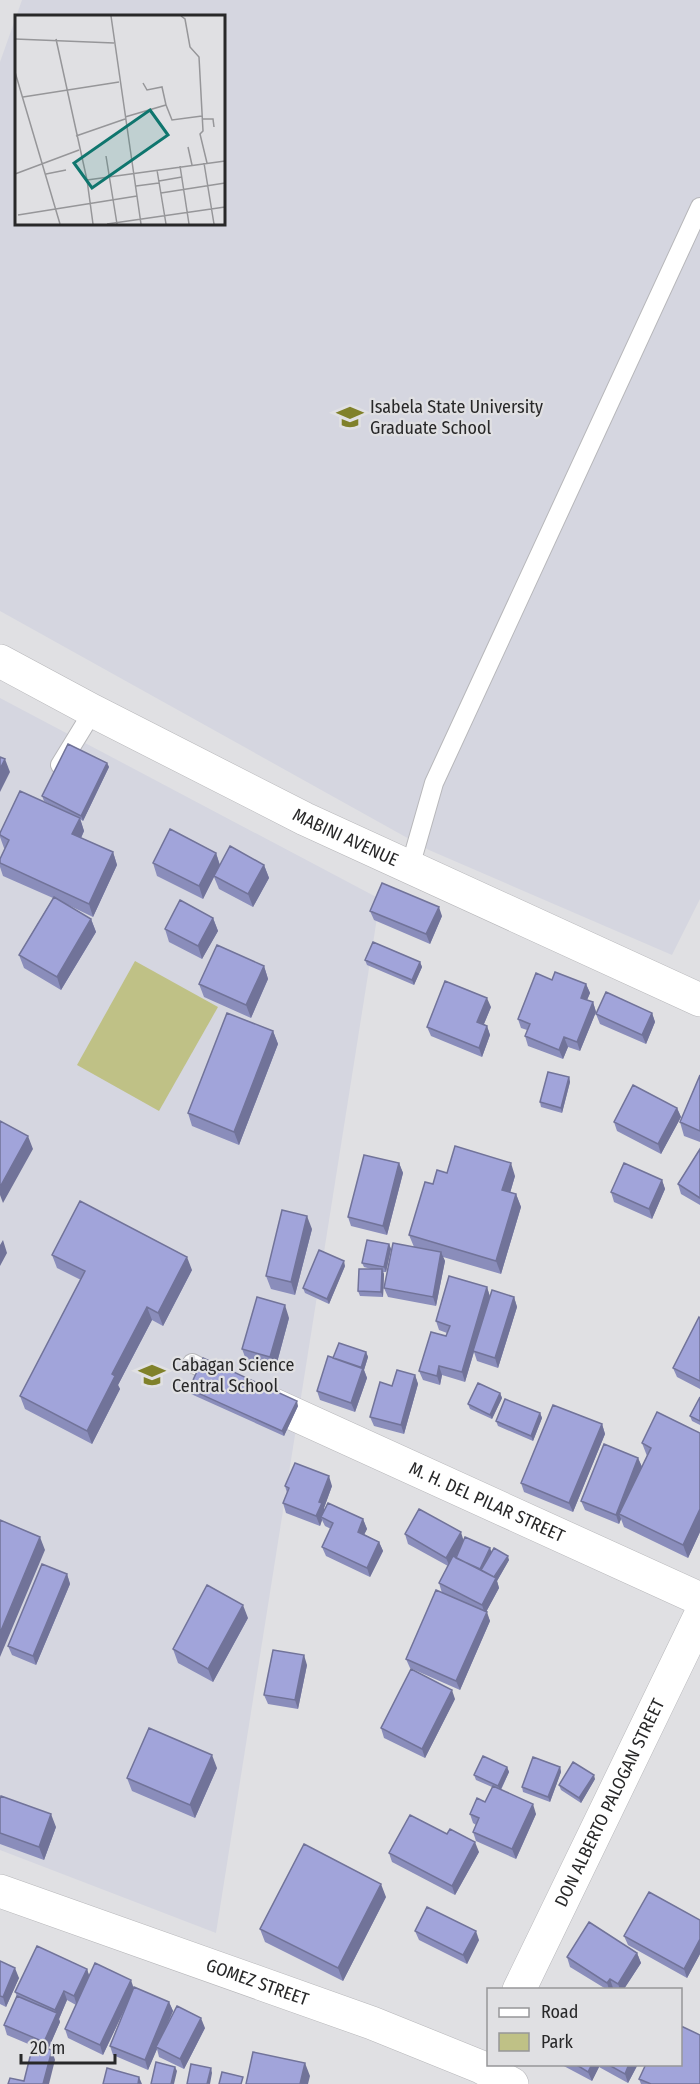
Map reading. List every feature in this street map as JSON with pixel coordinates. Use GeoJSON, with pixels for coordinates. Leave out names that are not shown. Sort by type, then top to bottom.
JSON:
{"type":"FeatureCollection","features":[{"type":"Feature","properties":{"kind":"street","name":"MABINI AVENUE"},"geometry":{"type":"LineString","coordinates":[[0,661],[305,819],[700,1000]]}},
{"type":"Feature","properties":{"kind":"street","name":"M. H. DEL PILAR STREET"},"geometry":{"type":"LineString","coordinates":[[263,1400],[700,1599]]}},
{"type":"Feature","properties":{"kind":"street","name":"DON ALBERTO PALOGAN STREET"},"geometry":{"type":"LineString","coordinates":[[519,1988],[700,1616]]}},
{"type":"Feature","properties":{"kind":"street","name":"GOMEZ STREET"},"geometry":{"type":"LineString","coordinates":[[0,1891],[372,2024],[485,2060]]}},
{"type":"Feature","properties":{"kind":"street","name":"GOMEZ STREET"},"geometry":{"type":"LineString","coordinates":[[492,2066],[512,2084]]}},
{"type":"Feature","properties":{"kind":"lane"},"geometry":{"type":"LineString","coordinates":[[410,867],[434,783],[700,207]]}},
{"type":"Feature","properties":{"kind":"lane"},"geometry":{"type":"LineString","coordinates":[[52,780],[93,711]]}},
{"type":"Feature","properties":{"kind":"lane"},"geometry":{"type":"LineString","coordinates":[[192,1363],[233,1384]]}},
{"type":"Feature","properties":{"kind":"shaded area","name":"Isabela State University Graduate School"},"geometry":{"type":"Polygon","coordinates":[[[22,0],[700,0],[700,899],[672,955],[429,850],[0,611],[0,62],[15,20],[15,225],[225,225],[225,15],[16,15],[22,0]]]}},
{"type":"Feature","properties":{"kind":"shaded area","name":"Cabagan Science Central School"},"geometry":{"type":"Polygon","coordinates":[[[0,698],[380,899],[216,1933],[0,1850],[0,698]]]}},
{"type":"Feature","properties":{"kind":"green space"},"geometry":{"type":"Polygon","coordinates":[[[135,961],[218,1007],[159,1111],[77,1065],[135,961]]]}},
{"type":"Feature","properties":{"kind":"building"},"geometry":{"type":"Polygon","coordinates":[[[68,744],[107,763],[81,816],[42,796],[68,744]]]}},
{"type":"Feature","properties":{"kind":"building"},"geometry":{"type":"Polygon","coordinates":[[[0,757],[5,759],[0,769],[0,757]]]}},
{"type":"Feature","properties":{"kind":"building"},"geometry":{"type":"Polygon","coordinates":[[[20,791],[80,818],[72,834],[113,852],[89,904],[0,863],[9,840],[0,833],[20,791]]]}},
{"type":"Feature","properties":{"kind":"building"},"geometry":{"type":"Polygon","coordinates":[[[170,829],[216,853],[199,886],[153,863],[170,829]]]}},
{"type":"Feature","properties":{"kind":"building"},"geometry":{"type":"Polygon","coordinates":[[[230,846],[264,865],[248,894],[214,876],[230,846]]]}},
{"type":"Feature","properties":{"kind":"building"},"geometry":{"type":"Polygon","coordinates":[[[382,883],[439,907],[426,934],[370,911],[382,883]]]}},
{"type":"Feature","properties":{"kind":"building"},"geometry":{"type":"Polygon","coordinates":[[[54,897],[91,919],[57,977],[19,955],[54,897]]]}},
{"type":"Feature","properties":{"kind":"building"},"geometry":{"type":"Polygon","coordinates":[[[180,900],[213,918],[198,946],[165,929],[180,900]]]}},
{"type":"Feature","properties":{"kind":"building"},"geometry":{"type":"Polygon","coordinates":[[[373,942],[420,962],[412,980],[365,960],[373,942]]]}},
{"type":"Feature","properties":{"kind":"building"},"geometry":{"type":"Polygon","coordinates":[[[217,945],[264,966],[246,1005],[199,984],[217,945]]]}},
{"type":"Feature","properties":{"kind":"building"},"geometry":{"type":"Polygon","coordinates":[[[555,972],[586,984],[581,998],[593,1002],[577,1042],[564,1037],[559,1050],[525,1036],[530,1024],[518,1019],[536,973],[552,980],[555,972]]]}},
{"type":"Feature","properties":{"kind":"building"},"geometry":{"type":"Polygon","coordinates":[[[445,981],[487,998],[477,1022],[487,1026],[479,1048],[427,1027],[445,981]]]}},
{"type":"Feature","properties":{"kind":"building"},"geometry":{"type":"Polygon","coordinates":[[[606,992],[652,1013],[642,1035],[596,1014],[606,992]]]}},
{"type":"Feature","properties":{"kind":"building"},"geometry":{"type":"Polygon","coordinates":[[[227,1013],[273,1031],[234,1132],[188,1113],[227,1013]]]}},
{"type":"Feature","properties":{"kind":"building"},"geometry":{"type":"Polygon","coordinates":[[[548,1072],[569,1077],[561,1108],[540,1102],[548,1072]]]}},
{"type":"Feature","properties":{"kind":"building"},"geometry":{"type":"Polygon","coordinates":[[[700,1075],[700,1131],[680,1122],[700,1075]]]}},
{"type":"Feature","properties":{"kind":"building"},"geometry":{"type":"Polygon","coordinates":[[[633,1085],[677,1108],[658,1144],[614,1122],[633,1085]]]}},
{"type":"Feature","properties":{"kind":"building"},"geometry":{"type":"Polygon","coordinates":[[[0,1121],[28,1136],[0,1187],[0,1121]]]}},
{"type":"Feature","properties":{"kind":"building"},"geometry":{"type":"Polygon","coordinates":[[[455,1146],[511,1163],[502,1190],[516,1194],[496,1261],[409,1235],[425,1182],[433,1184],[437,1170],[447,1173],[455,1146]]]}},
{"type":"Feature","properties":{"kind":"building"},"geometry":{"type":"Polygon","coordinates":[[[700,1149],[700,1198],[678,1184],[700,1149]]]}},
{"type":"Feature","properties":{"kind":"building"},"geometry":{"type":"Polygon","coordinates":[[[364,1155],[399,1163],[383,1226],[348,1217],[364,1155]]]}},
{"type":"Feature","properties":{"kind":"building"},"geometry":{"type":"Polygon","coordinates":[[[624,1163],[662,1180],[649,1209],[611,1192],[624,1163]]]}},
{"type":"Feature","properties":{"kind":"building"},"geometry":{"type":"Polygon","coordinates":[[[80,1201],[187,1257],[158,1313],[147,1307],[112,1374],[115,1376],[87,1431],[20,1396],[85,1271],[52,1255],[80,1201]]]}},
{"type":"Feature","properties":{"kind":"building"},"geometry":{"type":"Polygon","coordinates":[[[282,1210],[307,1216],[291,1282],[266,1276],[282,1210]]]}},
{"type":"Feature","properties":{"kind":"building"},"geometry":{"type":"Polygon","coordinates":[[[367,1240],[389,1244],[384,1267],[362,1263],[367,1240]]]}},
{"type":"Feature","properties":{"kind":"building"},"geometry":{"type":"Polygon","coordinates":[[[393,1243],[441,1252],[433,1297],[384,1288],[393,1243]]]}},
{"type":"Feature","properties":{"kind":"building"},"geometry":{"type":"Polygon","coordinates":[[[319,1250],[344,1261],[327,1299],[303,1288],[319,1250]]]}},
{"type":"Feature","properties":{"kind":"building"},"geometry":{"type":"Polygon","coordinates":[[[359,1269],[382,1269],[381,1292],[358,1291],[359,1269]]]}},
{"type":"Feature","properties":{"kind":"building"},"geometry":{"type":"Polygon","coordinates":[[[449,1276],[487,1287],[462,1372],[439,1366],[437,1376],[419,1371],[431,1332],[446,1336],[450,1326],[436,1321],[449,1276]]]}},
{"type":"Feature","properties":{"kind":"building"},"geometry":{"type":"Polygon","coordinates":[[[492,1290],[514,1297],[495,1358],[473,1351],[492,1290]]]}},
{"type":"Feature","properties":{"kind":"building"},"geometry":{"type":"Polygon","coordinates":[[[257,1297],[285,1305],[270,1357],[242,1349],[257,1297]]]}},
{"type":"Feature","properties":{"kind":"building"},"geometry":{"type":"Polygon","coordinates":[[[700,1318],[700,1381],[673,1368],[700,1318]]]}},
{"type":"Feature","properties":{"kind":"building"},"geometry":{"type":"Polygon","coordinates":[[[339,1343],[366,1352],[361,1368],[333,1358],[339,1343]]]}},
{"type":"Feature","properties":{"kind":"building"},"geometry":{"type":"Polygon","coordinates":[[[328,1356],[363,1368],[351,1403],[317,1391],[328,1356]]]}},
{"type":"Feature","properties":{"kind":"building"},"geometry":{"type":"Polygon","coordinates":[[[203,1358],[297,1401],[282,1431],[189,1389],[203,1358]]]}},
{"type":"Feature","properties":{"kind":"building"},"geometry":{"type":"Polygon","coordinates":[[[397,1370],[415,1375],[401,1425],[370,1417],[380,1382],[392,1386],[397,1370]]]}},
{"type":"Feature","properties":{"kind":"building"},"geometry":{"type":"Polygon","coordinates":[[[478,1383],[500,1393],[490,1415],[468,1404],[478,1383]]]}},
{"type":"Feature","properties":{"kind":"building"},"geometry":{"type":"Polygon","coordinates":[[[700,1397],[700,1421],[690,1416],[700,1397]]]}},
{"type":"Feature","properties":{"kind":"building"},"geometry":{"type":"Polygon","coordinates":[[[505,1399],[540,1413],[531,1436],[496,1421],[505,1399]]]}},
{"type":"Feature","properties":{"kind":"building"},"geometry":{"type":"Polygon","coordinates":[[[553,1405],[602,1424],[569,1503],[521,1483],[553,1405]]]}},
{"type":"Feature","properties":{"kind":"building"},"geometry":{"type":"Polygon","coordinates":[[[657,1412],[700,1433],[700,1509],[683,1545],[619,1514],[651,1448],[642,1443],[657,1412]]]}},
{"type":"Feature","properties":{"kind":"building"},"geometry":{"type":"Polygon","coordinates":[[[604,1444],[638,1458],[616,1515],[581,1501],[604,1444]]]}},
{"type":"Feature","properties":{"kind":"building"},"geometry":{"type":"Polygon","coordinates":[[[295,1463],[329,1476],[316,1516],[283,1503],[289,1488],[285,1486],[295,1463]]]}},
{"type":"Feature","properties":{"kind":"building"},"geometry":{"type":"Polygon","coordinates":[[[328,1503],[363,1519],[358,1532],[379,1542],[367,1568],[322,1547],[333,1523],[321,1517],[328,1503]]]}},
{"type":"Feature","properties":{"kind":"building"},"geometry":{"type":"Polygon","coordinates":[[[419,1509],[461,1532],[446,1558],[405,1534],[419,1509]]]}},
{"type":"Feature","properties":{"kind":"building"},"geometry":{"type":"Polygon","coordinates":[[[0,1520],[40,1537],[0,1633],[0,1520]]]}},
{"type":"Feature","properties":{"kind":"building"},"geometry":{"type":"Polygon","coordinates":[[[465,1537],[490,1548],[480,1569],[456,1558],[465,1537]]]}},
{"type":"Feature","properties":{"kind":"building"},"geometry":{"type":"Polygon","coordinates":[[[494,1548],[508,1556],[494,1577],[481,1570],[494,1548]]]}},
{"type":"Feature","properties":{"kind":"building"},"geometry":{"type":"Polygon","coordinates":[[[453,1556],[496,1578],[482,1605],[439,1583],[453,1556]]]}},
{"type":"Feature","properties":{"kind":"building"},"geometry":{"type":"Polygon","coordinates":[[[42,1564],[67,1574],[33,1656],[8,1646],[42,1564]]]}},
{"type":"Feature","properties":{"kind":"building"},"geometry":{"type":"Polygon","coordinates":[[[207,1585],[243,1605],[208,1669],[173,1649],[207,1585]]]}},
{"type":"Feature","properties":{"kind":"building"},"geometry":{"type":"Polygon","coordinates":[[[436,1590],[487,1612],[456,1681],[406,1659],[436,1590]]]}},
{"type":"Feature","properties":{"kind":"building"},"geometry":{"type":"Polygon","coordinates":[[[273,1650],[304,1655],[295,1700],[264,1695],[273,1650]]]}},
{"type":"Feature","properties":{"kind":"building"},"geometry":{"type":"Polygon","coordinates":[[[411,1669],[452,1690],[422,1749],[381,1728],[411,1669]]]}},
{"type":"Feature","properties":{"kind":"building"},"geometry":{"type":"Polygon","coordinates":[[[149,1728],[212,1755],[190,1805],[127,1778],[149,1728]]]}},
{"type":"Feature","properties":{"kind":"building"},"geometry":{"type":"Polygon","coordinates":[[[483,1756],[507,1767],[498,1786],[474,1775],[483,1756]]]}},
{"type":"Feature","properties":{"kind":"building"},"geometry":{"type":"Polygon","coordinates":[[[533,1757],[560,1767],[548,1797],[522,1787],[533,1757]]]}},
{"type":"Feature","properties":{"kind":"building"},"geometry":{"type":"Polygon","coordinates":[[[573,1762],[594,1775],[579,1798],[559,1785],[573,1762]]]}},
{"type":"Feature","properties":{"kind":"building"},"geometry":{"type":"Polygon","coordinates":[[[493,1786],[533,1804],[512,1849],[473,1832],[479,1818],[470,1814],[477,1798],[485,1802],[493,1786]]]}},
{"type":"Feature","properties":{"kind":"building"},"geometry":{"type":"Polygon","coordinates":[[[1,1796],[51,1814],[39,1847],[0,1833],[1,1796]]]}},
{"type":"Feature","properties":{"kind":"building"},"geometry":{"type":"Polygon","coordinates":[[[410,1815],[447,1834],[450,1829],[475,1842],[452,1886],[389,1853],[410,1815]]]}},
{"type":"Feature","properties":{"kind":"building"},"geometry":{"type":"Polygon","coordinates":[[[304,1844],[381,1884],[338,1968],[260,1929],[304,1844]]]}},
{"type":"Feature","properties":{"kind":"building"},"geometry":{"type":"Polygon","coordinates":[[[649,1892],[700,1920],[700,1939],[684,1969],[624,1936],[649,1892]]]}},
{"type":"Feature","properties":{"kind":"building"},"geometry":{"type":"Polygon","coordinates":[[[427,1907],[476,1931],[463,1955],[415,1931],[427,1907]]]}},
{"type":"Feature","properties":{"kind":"building"},"geometry":{"type":"Polygon","coordinates":[[[589,1922],[637,1953],[618,1984],[610,1979],[607,1983],[567,1957],[589,1922]]]}},
{"type":"Feature","properties":{"kind":"building"},"geometry":{"type":"Polygon","coordinates":[[[37,1946],[87,1969],[74,1996],[64,1991],[55,2010],[15,1992],[37,1946]]]}},
{"type":"Feature","properties":{"kind":"building"},"geometry":{"type":"Polygon","coordinates":[[[0,1961],[15,1968],[3,1997],[0,1996],[0,1961]]]}},
{"type":"Feature","properties":{"kind":"building"},"geometry":{"type":"Polygon","coordinates":[[[95,1963],[131,1980],[100,2045],[65,2029],[95,1963]]]}},
{"type":"Feature","properties":{"kind":"building"},"geometry":{"type":"Polygon","coordinates":[[[134,1987],[169,2002],[145,2060],[110,2046],[134,1987]]]}},
{"type":"Feature","properties":{"kind":"building"},"geometry":{"type":"Polygon","coordinates":[[[17,1996],[57,2013],[44,2042],[4,2025],[17,1996]]]}},
{"type":"Feature","properties":{"kind":"building"},"geometry":{"type":"Polygon","coordinates":[[[177,2006],[201,2018],[180,2059],[156,2047],[177,2006]]]}},
{"type":"Feature","properties":{"kind":"building"},"geometry":{"type":"Polygon","coordinates":[[[682,2026],[700,2035],[700,2084],[651,2084],[639,2079],[645,2066],[682,2066],[682,2026]]]}},
{"type":"Feature","properties":{"kind":"building"},"geometry":{"type":"Polygon","coordinates":[[[33,2045],[52,2050],[43,2084],[8,2084],[10,2078],[24,2081],[33,2045]]]}},
{"type":"Feature","properties":{"kind":"building"},"geometry":{"type":"Polygon","coordinates":[[[253,2052],[305,2063],[300,2084],[246,2084],[253,2052]]]}},
{"type":"Feature","properties":{"kind":"building"},"geometry":{"type":"Polygon","coordinates":[[[156,2062],[175,2067],[171,2084],[151,2084],[156,2062]]]}},
{"type":"Feature","properties":{"kind":"building"},"geometry":{"type":"Polygon","coordinates":[[[191,2064],[211,2068],[207,2084],[187,2084],[191,2064]]]}},
{"type":"Feature","properties":{"kind":"building"},"geometry":{"type":"Polygon","coordinates":[[[578,2066],[591,2066],[588,2072],[578,2066]]]}},
{"type":"Feature","properties":{"kind":"building"},"geometry":{"type":"Polygon","coordinates":[[[611,2066],[628,2066],[625,2074],[611,2066]]]}},
{"type":"Feature","properties":{"kind":"building"},"geometry":{"type":"Polygon","coordinates":[[[107,2068],[139,2077],[138,2084],[103,2084],[107,2068]]]}},
{"type":"Feature","properties":{"kind":"building"},"geometry":{"type":"Polygon","coordinates":[[[222,2072],[243,2077],[241,2084],[219,2084],[222,2072]]]}},
{"type":"Feature","properties":{"kind":"place","name":"Isabela State University Graduate School"},"geometry":{"type":"Point","coordinates":[350,417]}},
{"type":"Feature","properties":{"kind":"place","name":"Cabagan Science Central School"},"geometry":{"type":"Point","coordinates":[152,1375]}}]}
